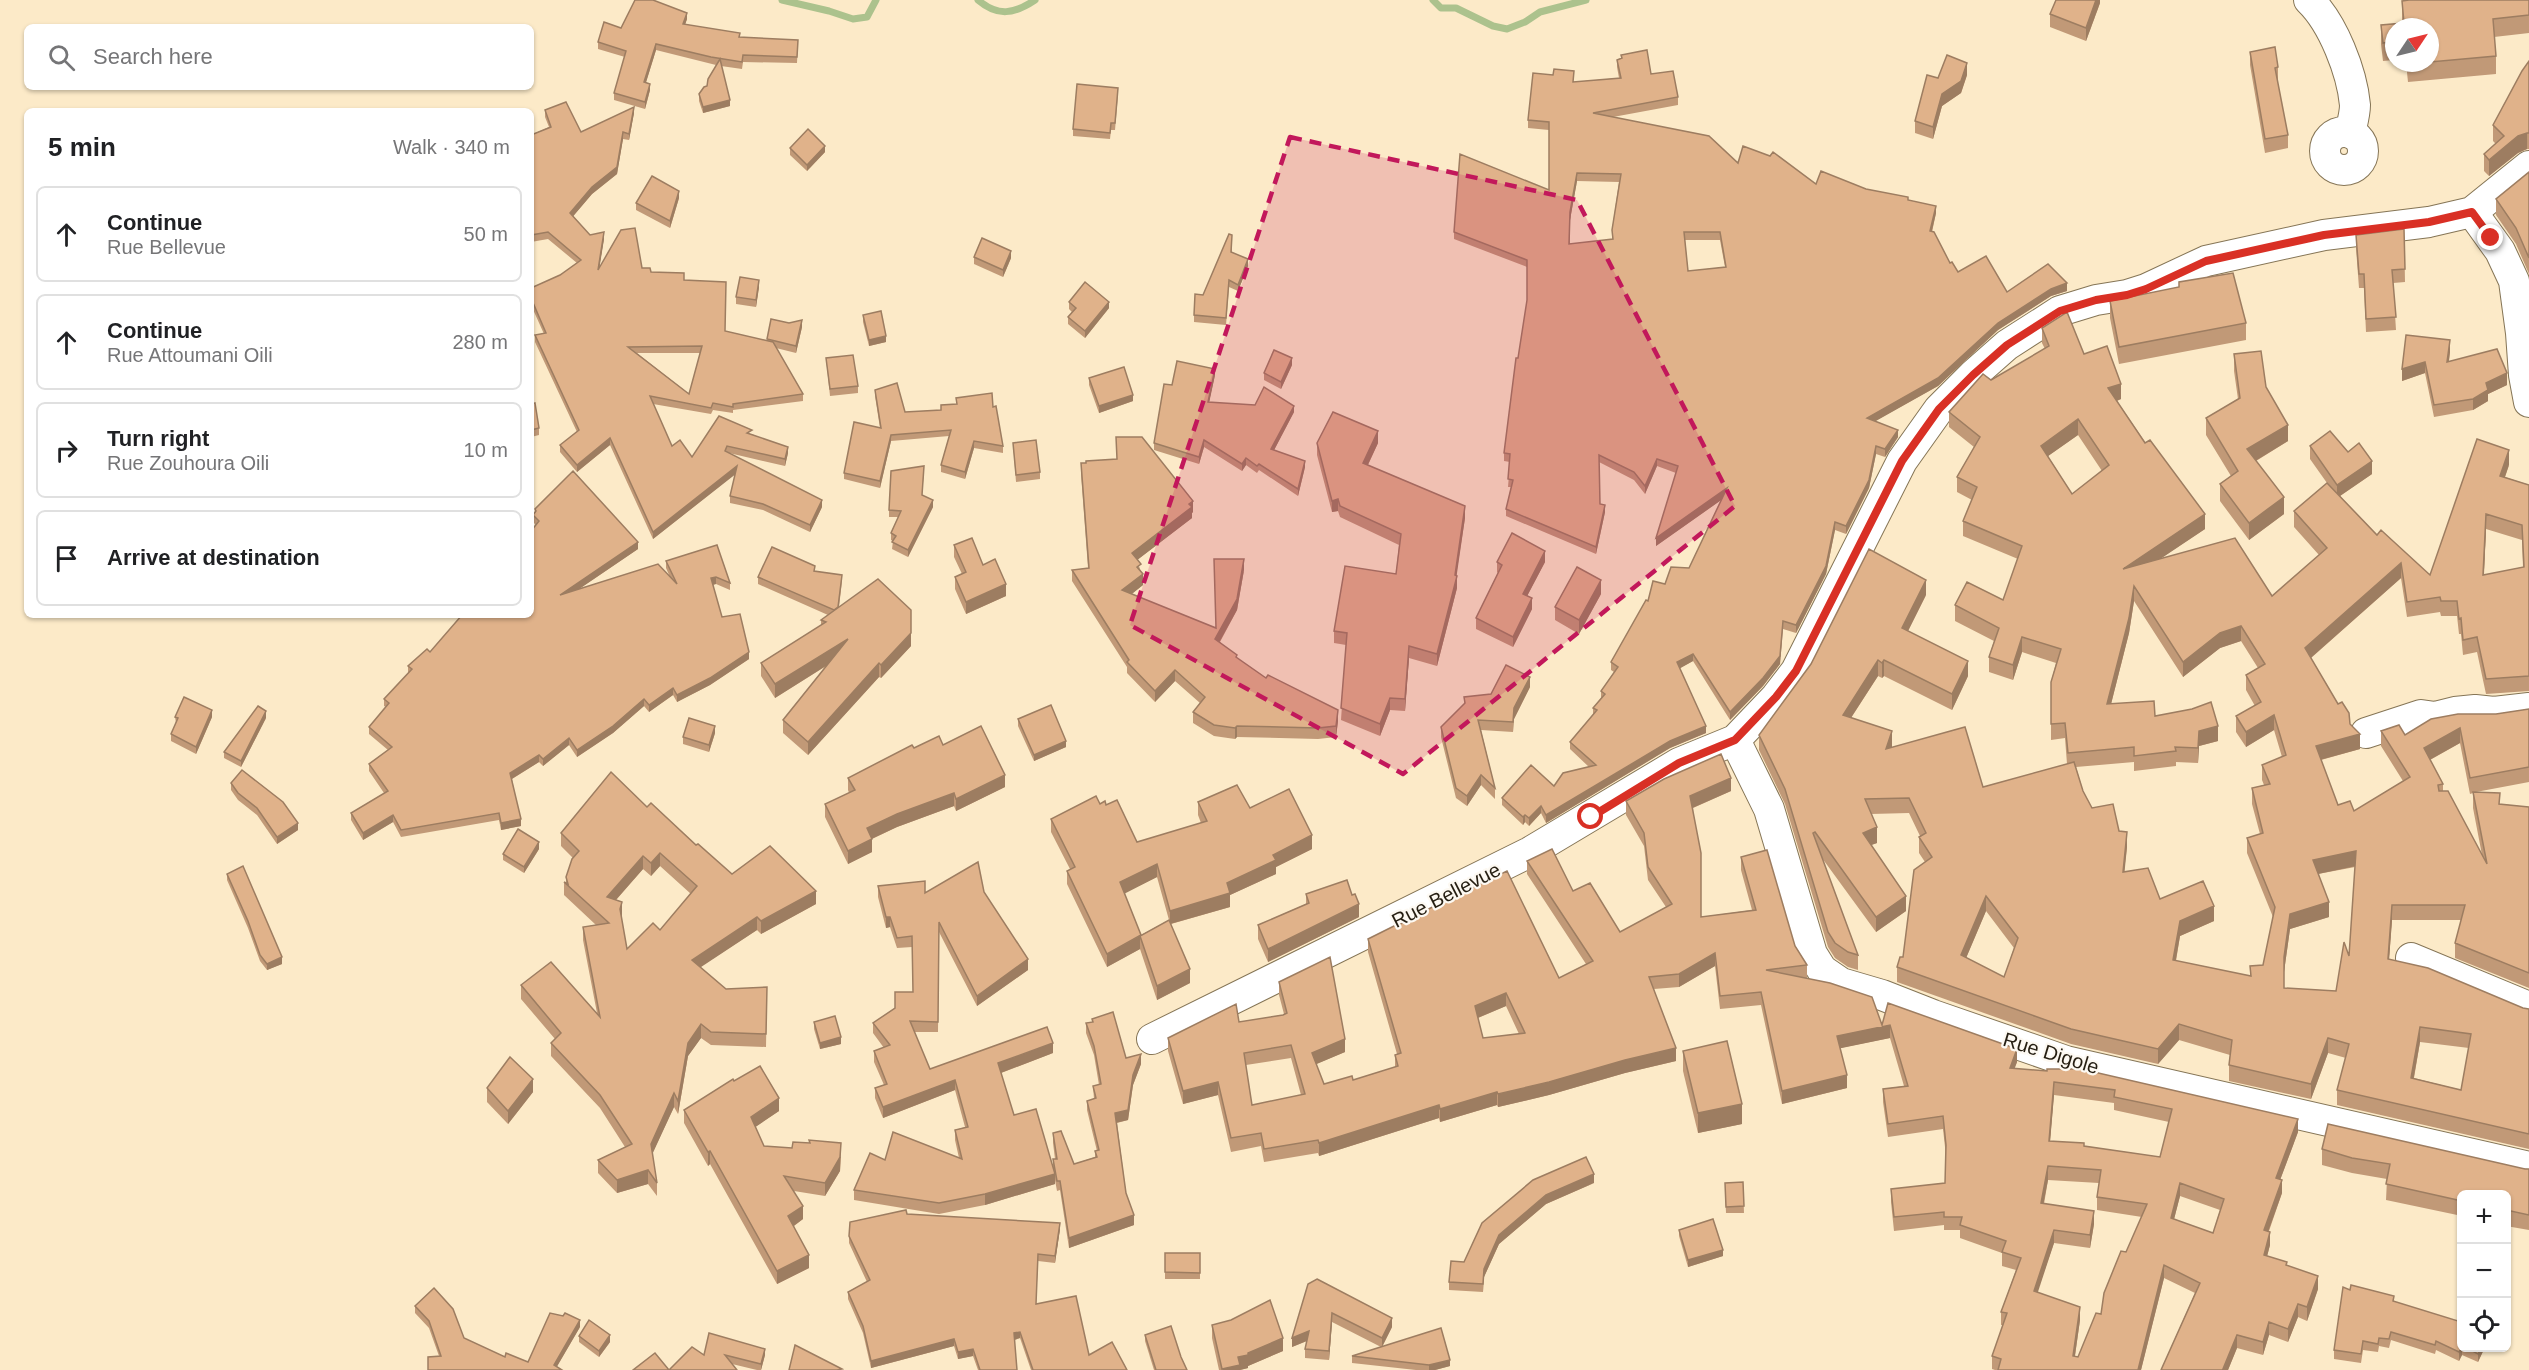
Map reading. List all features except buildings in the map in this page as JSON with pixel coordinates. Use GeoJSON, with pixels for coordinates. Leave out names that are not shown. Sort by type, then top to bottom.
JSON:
{"type":"FeatureCollection","features":[{"type":"Feature","properties":{"kind":"street"},"geometry":{"type":"LineString","coordinates":[[2309,0],[2330,26],[2339,47],[2355,106],[2350,133]]}},
{"type":"Feature","properties":{"kind":"street"},"geometry":{"type":"LineString","coordinates":[[1735,740],[1776,697],[1796,671],[1891,482],[1922,432],[1959,388],[2007,345],[2060,311],[2146,289],[2206,261],[2324,235],[2429,222],[2472,212],[2529,166]]}},
{"type":"Feature","properties":{"kind":"street"},"geometry":{"type":"LineString","coordinates":[[2472,212],[2500,251],[2514,280],[2529,402]]}},
{"type":"Feature","properties":{"kind":"street"},"geometry":{"type":"LineString","coordinates":[[2366,733],[2421,715],[2435,717],[2475,710],[2494,712],[2529,708]]}},
{"type":"Feature","properties":{"kind":"street","name":"Rue Bellevue"},"geometry":{"type":"LineString","coordinates":[[1152,1039],[1520,858],[1563,835],[1671,768],[1735,740]]}},
{"type":"Feature","properties":{"kind":"street","name":"Rue Digole"},"geometry":{"type":"LineString","coordinates":[[1735,740],[1769,810],[1812,954],[1822,970],[1841,983],[2066,1061],[2529,1167]]}},
{"type":"Feature","properties":{"kind":"street"},"geometry":{"type":"LineString","coordinates":[[2411,958],[2529,1007]]}},
{"type":"Feature","properties":{"kind":"highlighted area"},"geometry":{"type":"Polygon","coordinates":[[[1290,137],[1577,200],[1735,506],[1403,774],[1130,625],[1290,137]]]}},
{"type":"Feature","properties":{"kind":"waterway"},"geometry":{"type":"LineString","coordinates":[[782,0],[853,19],[867,17],[876,0]]}},
{"type":"Feature","properties":{"kind":"waterway"},"geometry":{"type":"LineString","coordinates":[[978,0],[992,9],[1006,12],[1035,0]]}},
{"type":"Feature","properties":{"kind":"waterway"},"geometry":{"type":"LineString","coordinates":[[1433,0],[1441,8],[1456,8],[1493,26],[1507,29],[1525,22],[1540,12],[1586,0]]}},
{"type":"Feature","properties":{"kind":"route"},"geometry":{"type":"LineString","coordinates":[[1591,817],[1679,763],[1735,740],[1776,697],[1796,671],[1902,461],[1939,409],[2007,345],[2060,311],[2107,297],[2127,295],[2146,289],[2206,261],[2324,235],[2429,222],[2472,212],[2491,238]]}}]}
